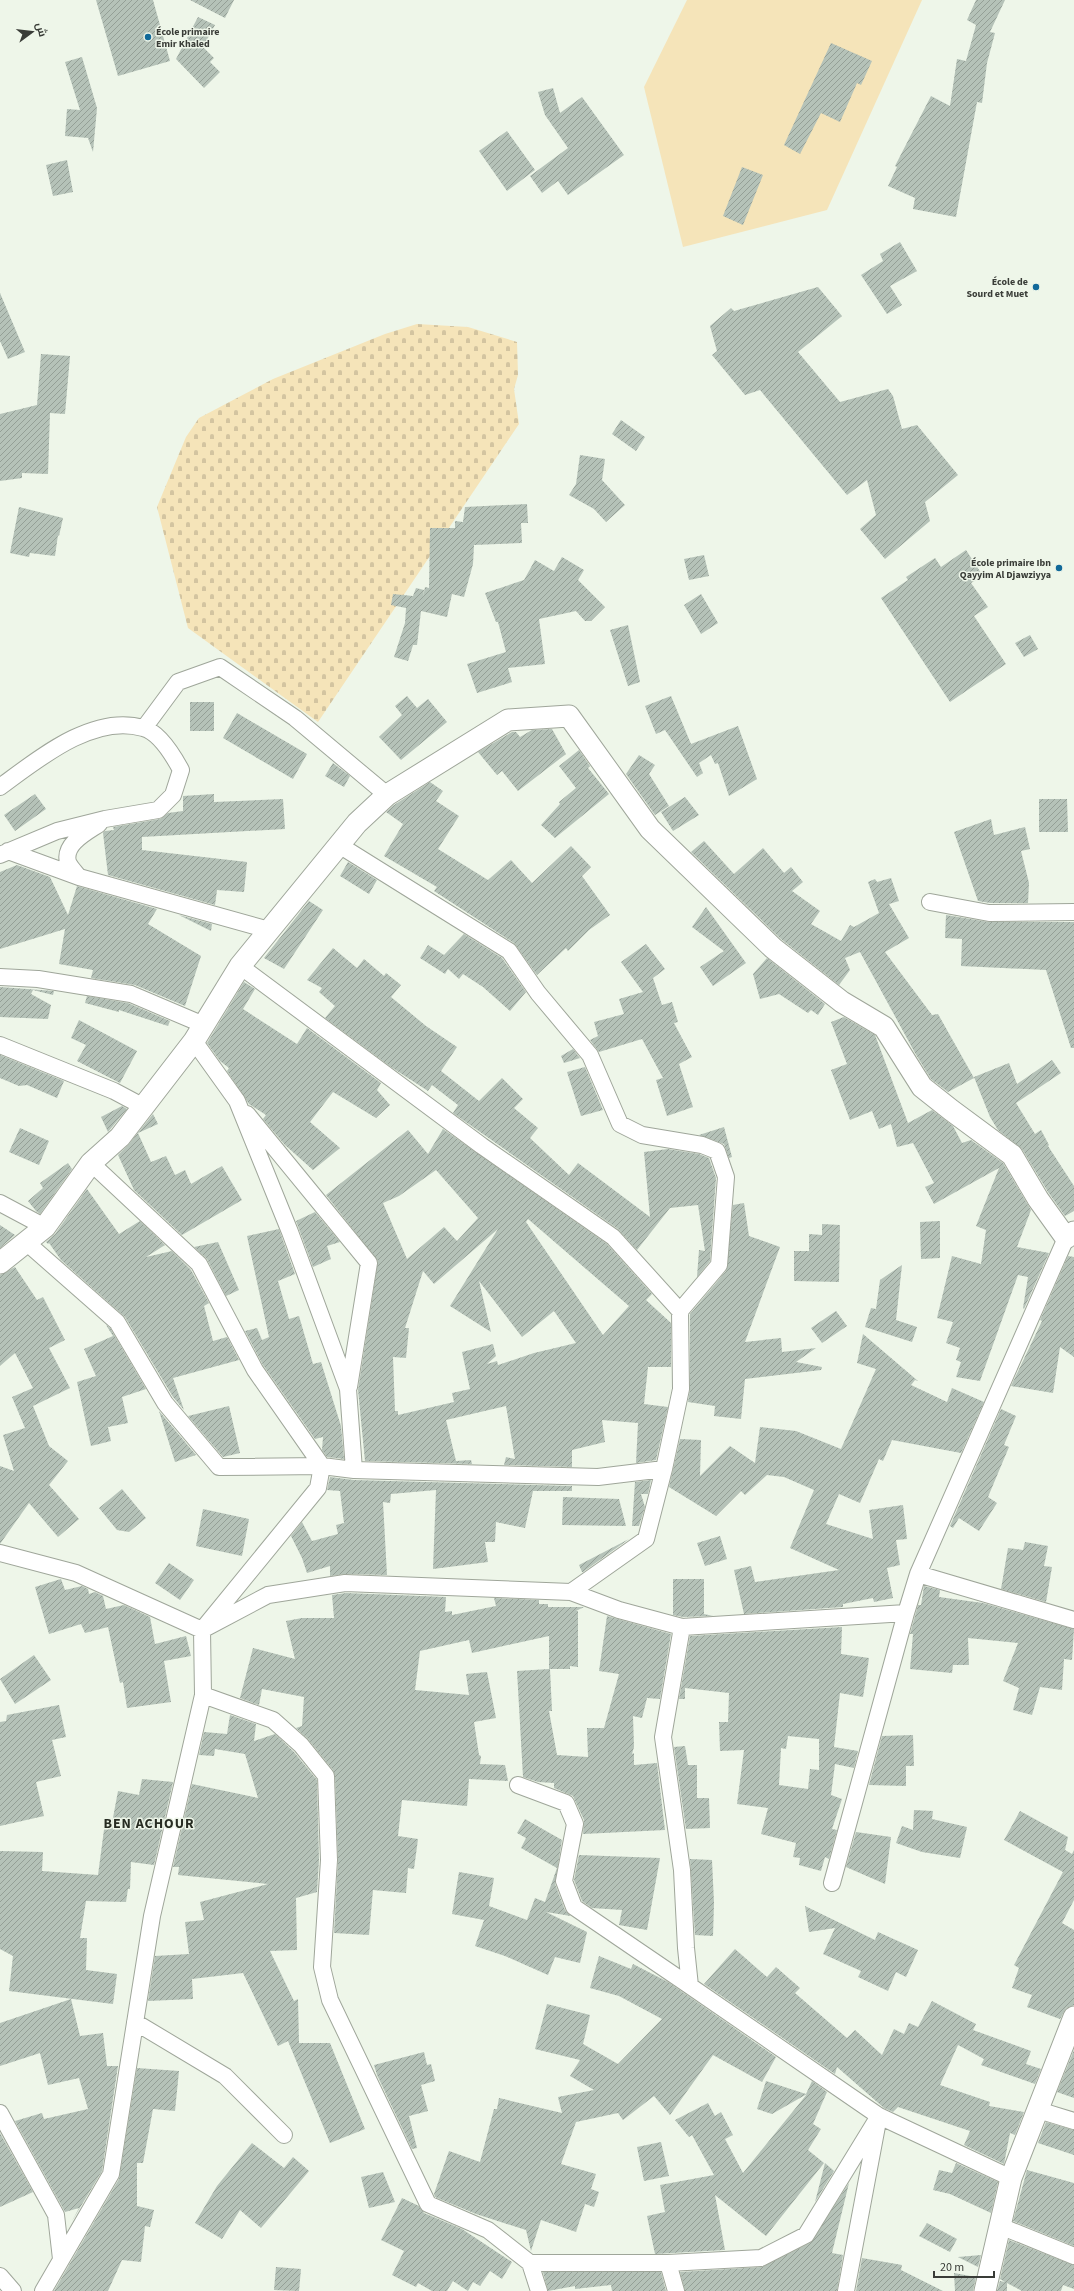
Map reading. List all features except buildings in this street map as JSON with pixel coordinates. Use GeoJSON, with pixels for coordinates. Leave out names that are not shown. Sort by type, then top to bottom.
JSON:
{"type":"FeatureCollection","features":[{"type":"Feature","properties":{"kind":"street"},"geometry":{"type":"LineString","coordinates":[[144,728],[178,682],[220,667],[295,718],[387,795]]}},
{"type":"Feature","properties":{"kind":"street"},"geometry":{"type":"LineString","coordinates":[[0,1263],[45,1227],[92,1163],[120,1137],[199,1033],[240,966],[357,823],[387,795],[508,720],[569,716],[650,829],[773,948],[842,1002],[884,1027],[922,1087],[1012,1155],[1038,1199],[1070,1235],[918,1574],[832,1883]]}},
{"type":"Feature","properties":{"kind":"street"},"geometry":{"type":"LineString","coordinates":[[0,787],[53,748],[94,730],[117,726],[144,728],[169,748],[182,770],[173,795],[158,810],[105,819],[57,831],[4,853]]}},
{"type":"Feature","properties":{"kind":"street"},"geometry":{"type":"LineString","coordinates":[[79,877],[68,863],[67,854],[74,842],[105,819]]}},
{"type":"Feature","properties":{"kind":"street"},"geometry":{"type":"LineString","coordinates":[[339,845],[509,951],[538,993],[590,1055],[620,1124],[642,1134],[702,1145],[717,1151],[726,1177],[718,1265],[680,1311],[681,1389],[664,1469],[646,1539],[571,1592]]}},
{"type":"Feature","properties":{"kind":"street"},"geometry":{"type":"LineString","coordinates":[[4,853],[79,877],[269,930]]}},
{"type":"Feature","properties":{"kind":"street"},"geometry":{"type":"LineString","coordinates":[[930,902],[990,913],[1074,912]]}},
{"type":"Feature","properties":{"kind":"street"},"geometry":{"type":"LineString","coordinates":[[240,966],[482,1146],[613,1236],[680,1311]]}},
{"type":"Feature","properties":{"kind":"street"},"geometry":{"type":"LineString","coordinates":[[0,977],[38,979],[130,994],[199,1033],[237,1101],[290,1232],[348,1389]]}},
{"type":"Feature","properties":{"kind":"street"},"geometry":{"type":"LineString","coordinates":[[0,1045],[114,1092],[144,1107]]}},
{"type":"Feature","properties":{"kind":"street"},"geometry":{"type":"LineString","coordinates":[[237,1101],[369,1263],[348,1389],[354,1470]]}},
{"type":"Feature","properties":{"kind":"street"},"geometry":{"type":"LineString","coordinates":[[43,2291],[111,2174],[152,1916],[203,1695],[202,1630],[318,1488],[322,1466],[255,1370],[198,1264],[92,1163]]}},
{"type":"Feature","properties":{"kind":"street"},"geometry":{"type":"LineString","coordinates":[[0,1203],[45,1227]]}},
{"type":"Feature","properties":{"kind":"street"},"geometry":{"type":"LineString","coordinates":[[26,1242],[117,1322],[165,1403],[219,1467],[322,1466],[354,1470],[598,1476],[664,1469]]}},
{"type":"Feature","properties":{"kind":"street"},"geometry":{"type":"LineString","coordinates":[[0,1553],[76,1573],[202,1630]]}},
{"type":"Feature","properties":{"kind":"street"},"geometry":{"type":"LineString","coordinates":[[918,1574],[1074,1620]]}},
{"type":"Feature","properties":{"kind":"street"},"geometry":{"type":"LineString","coordinates":[[202,1630],[268,1595],[345,1583],[571,1592],[619,1610],[682,1628],[906,1613]]}},
{"type":"Feature","properties":{"kind":"street"},"geometry":{"type":"LineString","coordinates":[[682,1628],[663,1737],[682,1870],[686,1948],[690,1986]]}},
{"type":"Feature","properties":{"kind":"street"},"geometry":{"type":"LineString","coordinates":[[203,1695],[273,1720],[300,1745],[326,1776],[329,1860],[322,1967],[330,2000],[428,2204],[488,2230],[530,2263],[539,2291]]}},
{"type":"Feature","properties":{"kind":"street"},"geometry":{"type":"LineString","coordinates":[[518,1786],[566,1802],[575,1824],[564,1881],[574,1907],[879,2116],[1011,2178]]}},
{"type":"Feature","properties":{"kind":"street"},"geometry":{"type":"LineString","coordinates":[[985,2291],[1011,2178],[1074,2017]]}},
{"type":"Feature","properties":{"kind":"street"},"geometry":{"type":"LineString","coordinates":[[135,2022],[225,2076],[284,2135]]}},
{"type":"Feature","properties":{"kind":"street"},"geometry":{"type":"LineString","coordinates":[[1038,2110],[1074,2121]]}},
{"type":"Feature","properties":{"kind":"street"},"geometry":{"type":"LineString","coordinates":[[0,2113],[56,2215],[61,2259]]}},
{"type":"Feature","properties":{"kind":"street"},"geometry":{"type":"LineString","coordinates":[[530,2263],[668,2263],[761,2258],[806,2235],[879,2116]]}},
{"type":"Feature","properties":{"kind":"street"},"geometry":{"type":"LineString","coordinates":[[846,2291],[879,2116]]}},
{"type":"Feature","properties":{"kind":"street"},"geometry":{"type":"LineString","coordinates":[[1000,2226],[1074,2256]]}},
{"type":"Feature","properties":{"kind":"street"},"geometry":{"type":"LineString","coordinates":[[668,2263],[676,2291]]}},
{"type":"Feature","properties":{"kind":"street"},"geometry":{"type":"LineString","coordinates":[[0,2276],[13,2291]]}},
{"type":"Feature","properties":{"kind":"green space"},"geometry":{"type":"Polygon","coordinates":[[[687,0],[922,0],[827,210],[683,247],[644,87],[687,0]]]}},
{"type":"Feature","properties":{"kind":"green space"},"geometry":{"type":"Polygon","coordinates":[[[417,324],[468,327],[517,342],[518,375],[514,389],[519,424],[318,722],[188,628],[157,507],[186,437],[199,418],[273,379],[385,334],[417,324]]]}},
{"type":"Feature","properties":{"kind":"place","name":"École primaire Emir Khaled"},"geometry":{"type":"Point","coordinates":[148,37]}},
{"type":"Feature","properties":{"kind":"place","name":"École de Sourd et Muet"},"geometry":{"type":"Point","coordinates":[1036,287]}},
{"type":"Feature","properties":{"kind":"place","name":"École primaire Ibn Qayyim Al Djawziyya"},"geometry":{"type":"Point","coordinates":[1059,568]}},
{"type":"Feature","properties":{"kind":"district","name":"BEN ACHOUR"},"geometry":{"type":"Point","coordinates":[149,1823]}}]}
